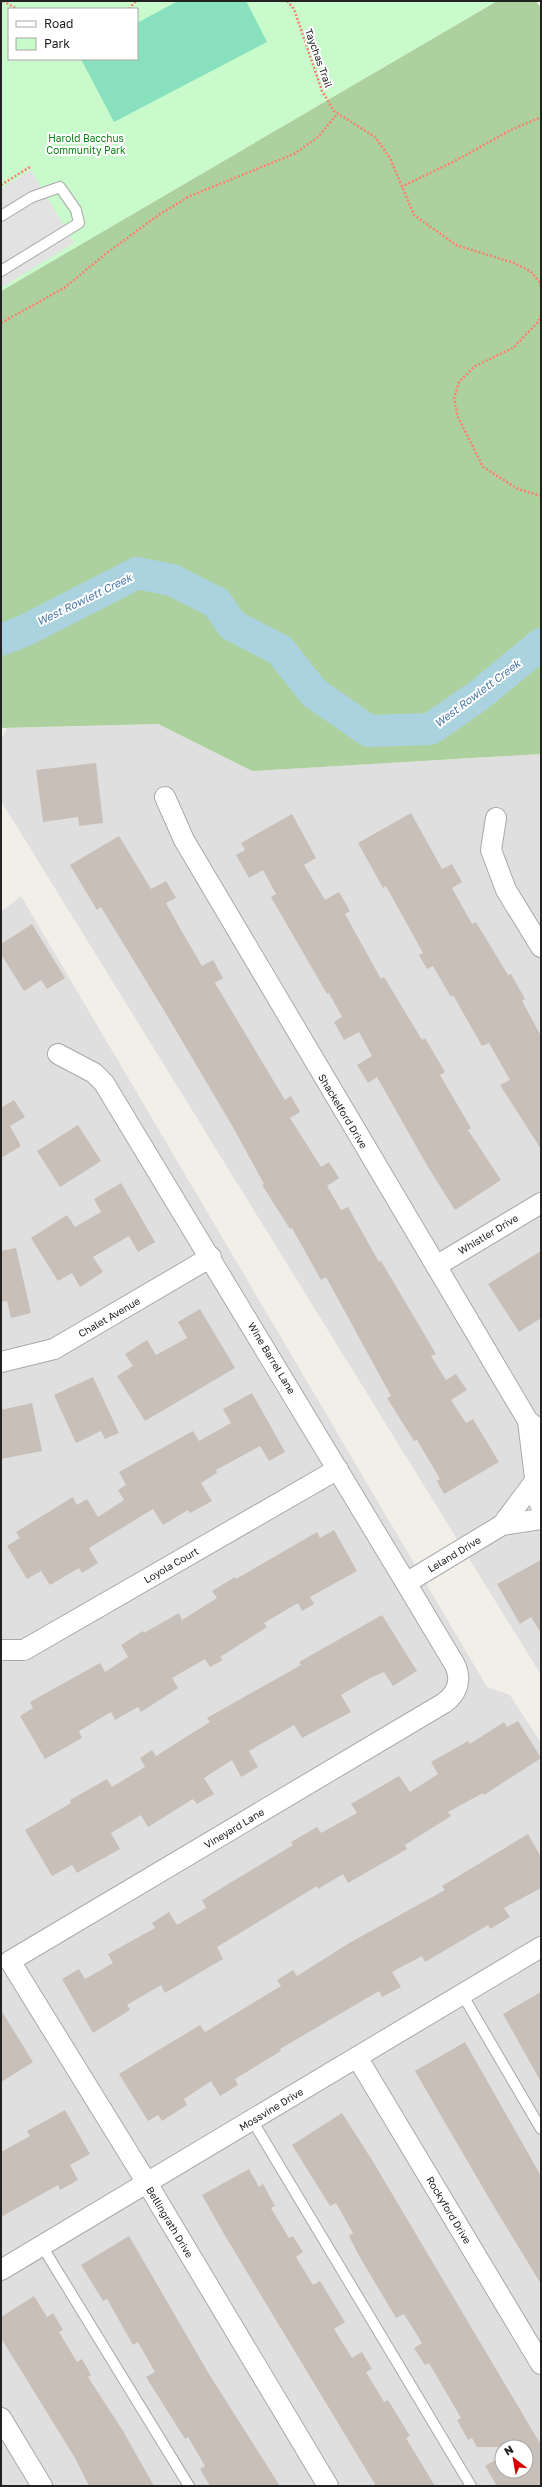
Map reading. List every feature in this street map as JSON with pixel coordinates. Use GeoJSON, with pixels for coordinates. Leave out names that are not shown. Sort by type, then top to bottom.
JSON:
{"type":"FeatureCollection","features":[{"type":"Feature","properties":{"kind":"street","name":"Shackelford Drive"},"geometry":{"type":"LineString","coordinates":[[165,797],[184,840],[436,1266],[535,1426],[537,1475],[535,1493],[541,1506]]}},
{"type":"Feature","properties":{"kind":"street"},"geometry":{"type":"LineString","coordinates":[[496,818],[491,850],[506,890],[541,947]]}},
{"type":"Feature","properties":{"kind":"street","name":"Wine Barrel Lane"},"geometry":{"type":"LineString","coordinates":[[58,1054],[94,1073],[104,1083],[211,1257],[455,1665],[458,1683]]}},
{"type":"Feature","properties":{"kind":"street","name":"Whistler Drive"},"geometry":{"type":"LineString","coordinates":[[436,1266],[541,1203]]}},
{"type":"Feature","properties":{"kind":"street","name":"Chalet Avenue"},"geometry":{"type":"LineString","coordinates":[[1,1362],[54,1349],[211,1257]]}},
{"type":"Feature","properties":{"kind":"street","name":"Loyola Court"},"geometry":{"type":"LineString","coordinates":[[1,1650],[24,1650],[338,1469]]}},
{"type":"Feature","properties":{"kind":"street","name":"Leland Drive"},"geometry":{"type":"LineString","coordinates":[[406,1583],[502,1524],[537,1475]]}},
{"type":"Feature","properties":{"kind":"street","name":"Leland Drive"},"geometry":{"type":"LineString","coordinates":[[502,1524],[541,1519]]}},
{"type":"Feature","properties":{"kind":"street","name":"Vineyard Lane"},"geometry":{"type":"LineString","coordinates":[[5,1959],[444,1703],[453,1695],[458,1683]]}},
{"type":"Feature","properties":{"kind":"street","name":"Mossvine Drive"},"geometry":{"type":"LineString","coordinates":[[1,2270],[541,1947]]}},
{"type":"Feature","properties":{"kind":"street","name":"Bellingrath Drive"},"geometry":{"type":"LineString","coordinates":[[5,1959],[147,2183],[328,2486]]}},
{"type":"Feature","properties":{"kind":"street","name":"Rockyford Drive"},"geometry":{"type":"LineString","coordinates":[[357,2057],[541,2364]]}},
{"type":"Feature","properties":{"kind":"street"},"geometry":{"type":"LineString","coordinates":[[1,2418],[42,2486]]}},
{"type":"Feature","properties":{"kind":"lane"},"geometry":{"type":"LineString","coordinates":[[1,216],[32,197],[60,188],[76,210],[79,223],[1,271]]}},
{"type":"Feature","properties":{"kind":"lane"},"geometry":{"type":"LineString","coordinates":[[462,1994],[541,2129]]}},
{"type":"Feature","properties":{"kind":"lane"},"geometry":{"type":"LineString","coordinates":[[252,2120],[471,2486]]}},
{"type":"Feature","properties":{"kind":"lane"},"geometry":{"type":"LineString","coordinates":[[42,2246],[189,2486]]}},
{"type":"Feature","properties":{"kind":"path"},"geometry":{"type":"LineString","coordinates":[[3,1],[15,8]]}},
{"type":"Feature","properties":{"kind":"path","name":"Taychas Trail"},"geometry":{"type":"LineString","coordinates":[[288,1],[294,9],[322,91],[334,111],[375,137],[390,158],[414,215],[456,245],[514,263],[530,271],[539,281],[541,287]]}},
{"type":"Feature","properties":{"kind":"path"},"geometry":{"type":"LineString","coordinates":[[1,323],[64,288],[108,252],[160,214],[190,196],[294,154],[318,137],[338,114]]}},
{"type":"Feature","properties":{"kind":"path"},"geometry":{"type":"LineString","coordinates":[[401,187],[453,162],[511,130],[541,117]]}},
{"type":"Feature","properties":{"kind":"path"},"geometry":{"type":"LineString","coordinates":[[1,185],[30,167]]}},
{"type":"Feature","properties":{"kind":"path"},"geometry":{"type":"LineString","coordinates":[[541,315],[538,322],[513,348],[475,366],[459,382],[454,399],[458,417],[483,467],[518,489],[541,496]]}},
{"type":"Feature","properties":{"kind":"shaded area"},"geometry":{"type":"Polygon","coordinates":[[[31,170],[74,243],[1,288],[1,189],[31,170]]]}},
{"type":"Feature","properties":{"kind":"shaded area"},"geometry":{"type":"Polygon","coordinates":[[[158,724],[252,771],[541,754],[541,1675],[1,801],[1,739],[7,728],[158,724]]]}},
{"type":"Feature","properties":{"kind":"shaded area"},"geometry":{"type":"Polygon","coordinates":[[[21,896],[487,1687],[510,1695],[541,1743],[541,2486],[1,2486],[1,912],[21,896]]]}},
{"type":"Feature","properties":{"kind":"green space","name":"Harold Bacchus Community Park"},"geometry":{"type":"Polygon","coordinates":[[[1,1],[497,1],[1,291],[1,1]]]}},
{"type":"Feature","properties":{"kind":"green space"},"geometry":{"type":"Polygon","coordinates":[[[178,1],[246,1],[267,42],[114,122],[82,60],[138,60],[138,22],[178,1]]]}},
{"type":"Feature","properties":{"kind":"green space"},"geometry":{"type":"Polygon","coordinates":[[[497,1],[536,1],[541,8],[541,754],[252,771],[158,724],[1,728],[1,291],[497,1]]]}},
{"type":"Feature","properties":{"kind":"building"},"geometry":{"type":"Polygon","coordinates":[[[96,763],[103,823],[79,826],[78,817],[43,822],[36,770],[96,763]]]}},
{"type":"Feature","properties":{"kind":"building"},"geometry":{"type":"Polygon","coordinates":[[[411,813],[442,869],[452,864],[462,882],[452,888],[472,924],[476,922],[508,975],[511,974],[525,999],[522,1001],[541,1036],[541,1149],[500,1085],[510,1080],[489,1043],[482,1046],[453,995],[451,997],[433,966],[427,969],[419,955],[423,953],[386,886],[383,888],[358,843],[411,813]]]}},
{"type":"Feature","properties":{"kind":"building"},"geometry":{"type":"Polygon","coordinates":[[[292,814],[316,858],[304,865],[325,900],[339,892],[350,911],[345,914],[381,979],[384,977],[422,1040],[425,1038],[445,1072],[440,1075],[471,1128],[468,1130],[501,1180],[455,1210],[428,1167],[377,1077],[368,1083],[357,1065],[372,1056],[359,1032],[344,1040],[334,1022],[342,1017],[271,897],[276,894],[263,870],[249,878],[236,855],[245,850],[241,843],[292,814]]]}},
{"type":"Feature","properties":{"kind":"building"},"geometry":{"type":"Polygon","coordinates":[[[119,836],[151,889],[166,881],[176,898],[166,903],[181,930],[202,966],[213,960],[223,978],[215,983],[285,1100],[291,1096],[300,1112],[290,1118],[321,1167],[329,1162],[339,1178],[327,1186],[341,1210],[348,1207],[379,1262],[381,1261],[436,1354],[431,1356],[446,1380],[456,1374],[467,1390],[451,1400],[466,1423],[473,1419],[499,1462],[444,1494],[437,1481],[440,1479],[417,1440],[414,1441],[387,1398],[391,1396],[326,1277],[321,1280],[292,1228],[290,1229],[262,1185],[264,1184],[234,1129],[165,1012],[101,907],[97,910],[70,865],[119,836]]]}},
{"type":"Feature","properties":{"kind":"building"},"geometry":{"type":"Polygon","coordinates":[[[32,924],[65,978],[47,989],[41,980],[24,991],[1,954],[1,944],[32,924]]]}},
{"type":"Feature","properties":{"kind":"building"},"geometry":{"type":"Polygon","coordinates":[[[14,1100],[25,1117],[10,1126],[21,1146],[1,1158],[1,1108],[14,1100]]]}},
{"type":"Feature","properties":{"kind":"building"},"geometry":{"type":"Polygon","coordinates":[[[78,1125],[101,1161],[60,1187],[37,1151],[78,1125]]]}},
{"type":"Feature","properties":{"kind":"building"},"geometry":{"type":"Polygon","coordinates":[[[121,1183],[155,1242],[138,1252],[129,1236],[93,1257],[103,1272],[80,1287],[72,1273],[58,1281],[31,1238],[67,1215],[75,1227],[101,1212],[94,1199],[121,1183]]]}},
{"type":"Feature","properties":{"kind":"building"},"geometry":{"type":"Polygon","coordinates":[[[16,1248],[31,1313],[11,1318],[7,1301],[1,1302],[1,1251],[16,1248]]]}},
{"type":"Feature","properties":{"kind":"building"},"geometry":{"type":"Polygon","coordinates":[[[541,1251],[541,1318],[519,1332],[488,1284],[541,1251]]]}},
{"type":"Feature","properties":{"kind":"building"},"geometry":{"type":"Polygon","coordinates":[[[200,1309],[235,1368],[145,1421],[117,1376],[133,1366],[125,1354],[147,1340],[156,1355],[187,1338],[178,1322],[200,1309]]]}},
{"type":"Feature","properties":{"kind":"building"},"geometry":{"type":"Polygon","coordinates":[[[93,1377],[119,1433],[105,1439],[101,1431],[76,1443],[54,1395],[93,1377]]]}},
{"type":"Feature","properties":{"kind":"building"},"geometry":{"type":"Polygon","coordinates":[[[252,1393],[285,1452],[269,1461],[260,1446],[216,1470],[217,1473],[201,1483],[212,1501],[190,1513],[188,1510],[163,1525],[153,1509],[89,1548],[98,1563],[82,1573],[79,1568],[50,1585],[41,1571],[27,1579],[7,1546],[20,1538],[16,1532],[73,1497],[77,1505],[87,1499],[98,1517],[124,1500],[118,1490],[126,1485],[119,1472],[193,1431],[199,1441],[231,1423],[223,1409],[252,1393]]]}},
{"type":"Feature","properties":{"kind":"building"},"geometry":{"type":"Polygon","coordinates":[[[32,1403],[42,1451],[1,1459],[1,1410],[32,1403]]]}},
{"type":"Feature","properties":{"kind":"building"},"geometry":{"type":"Polygon","coordinates":[[[334,1530],[357,1571],[310,1597],[314,1604],[302,1611],[298,1603],[264,1623],[267,1627],[220,1657],[223,1660],[210,1667],[205,1659],[172,1678],[178,1688],[141,1712],[138,1707],[115,1720],[111,1712],[79,1731],[82,1738],[45,1759],[20,1716],[33,1708],[30,1702],[100,1663],[105,1672],[128,1657],[121,1645],[143,1631],[144,1633],[179,1613],[182,1620],[217,1598],[212,1591],[235,1577],[236,1579],[317,1532],[320,1538],[334,1530]]]}},
{"type":"Feature","properties":{"kind":"building"},"geometry":{"type":"Polygon","coordinates":[[[541,1560],[541,1633],[531,1617],[520,1624],[497,1584],[541,1560]]]}},
{"type":"Feature","properties":{"kind":"building"},"geometry":{"type":"Polygon","coordinates":[[[382,1615],[417,1671],[393,1686],[384,1672],[370,1678],[341,1695],[351,1712],[302,1738],[294,1725],[249,1751],[258,1767],[241,1777],[232,1760],[204,1778],[214,1794],[197,1804],[193,1799],[148,1827],[141,1815],[111,1833],[120,1849],[77,1873],[72,1865],[52,1876],[25,1830],[71,1803],[70,1800],[107,1779],[112,1787],[145,1767],[140,1758],[152,1750],[156,1756],[210,1722],[207,1718],[301,1665],[299,1662],[382,1615]]]}},
{"type":"Feature","properties":{"kind":"building"},"geometry":{"type":"Polygon","coordinates":[[[518,1721],[541,1758],[484,1795],[483,1793],[448,1812],[451,1816],[405,1845],[407,1849],[348,1883],[343,1874],[318,1889],[317,1886],[217,1947],[223,1959],[165,1993],[161,1985],[127,2005],[130,2010],[93,2033],[62,1979],[79,1969],[85,1979],[113,1963],[108,1954],[155,1928],[152,1923],[169,1912],[177,1925],[206,1908],[202,1900],[293,1845],[291,1842],[317,1827],[321,1833],[357,1813],[351,1804],[399,1776],[410,1792],[438,1774],[431,1762],[468,1741],[470,1744],[504,1722],[507,1727],[518,1721]]]}},
{"type":"Feature","properties":{"kind":"building"},"geometry":{"type":"Polygon","coordinates":[[[528,1834],[541,1857],[541,1888],[504,1908],[510,1917],[490,1929],[488,1925],[425,1962],[422,1956],[392,1972],[401,1987],[382,1997],[379,1991],[280,2049],[281,2051],[235,2079],[238,2085],[220,2096],[211,2081],[184,2099],[187,2105],[162,2121],[158,2115],[148,2121],[119,2074],[200,2025],[205,2032],[281,1986],[277,1980],[293,1970],[297,1976],[351,1942],[445,1890],[442,1886],[528,1834]]]}},
{"type":"Feature","properties":{"kind":"building"},"geometry":{"type":"Polygon","coordinates":[[[541,1992],[541,2082],[503,2014],[541,1992]]]}},
{"type":"Feature","properties":{"kind":"building"},"geometry":{"type":"Polygon","coordinates":[[[1,2010],[33,2062],[1,2082],[1,2010]]]}},
{"type":"Feature","properties":{"kind":"building"},"geometry":{"type":"Polygon","coordinates":[[[465,2042],[541,2176],[541,2284],[415,2071],[465,2042]]]}},
{"type":"Feature","properties":{"kind":"building"},"geometry":{"type":"Polygon","coordinates":[[[65,2110],[90,2154],[70,2165],[78,2180],[60,2190],[58,2185],[1,2217],[1,2152],[30,2136],[27,2131],[65,2110]]]}},
{"type":"Feature","properties":{"kind":"building"},"geometry":{"type":"Polygon","coordinates":[[[342,2113],[372,2160],[541,2445],[541,2486],[497,2486],[485,2466],[494,2461],[494,2479],[534,2479],[534,2439],[494,2439],[494,2447],[477,2447],[472,2438],[468,2440],[457,2420],[461,2418],[429,2363],[425,2365],[414,2348],[422,2343],[404,2314],[396,2318],[358,2254],[349,2236],[353,2233],[336,2203],[330,2206],[292,2145],[342,2113]]]}},
{"type":"Feature","properties":{"kind":"building"},"geometry":{"type":"Polygon","coordinates":[[[249,2169],[259,2187],[263,2184],[275,2206],[271,2208],[289,2238],[293,2236],[303,2252],[296,2257],[313,2285],[320,2281],[345,2322],[334,2329],[352,2358],[362,2352],[372,2369],[366,2372],[384,2402],[388,2400],[410,2436],[406,2438],[435,2486],[376,2486],[224,2234],[202,2195],[249,2169]]]}},
{"type":"Feature","properties":{"kind":"building"},"geometry":{"type":"Polygon","coordinates":[[[129,2236],[209,2374],[280,2486],[210,2486],[200,2469],[205,2466],[188,2437],[185,2439],[146,2377],[155,2372],[138,2342],[133,2345],[107,2299],[103,2301],[81,2265],[129,2236]]]}},
{"type":"Feature","properties":{"kind":"building"},"geometry":{"type":"Polygon","coordinates":[[[34,2296],[47,2317],[53,2313],[63,2330],[59,2332],[77,2362],[82,2359],[91,2375],[88,2377],[123,2431],[154,2486],[89,2486],[75,2458],[1,2338],[1,2317],[34,2296]]]}},
{"type":"Feature","properties":{"kind":"waterway","name":"West Rowlett Creek"},"geometry":{"type":"LineString","coordinates":[[1,640],[26,630],[137,573],[172,580],[217,603],[232,625],[280,650],[314,693],[369,731],[430,729],[478,696],[541,644]]}}]}
